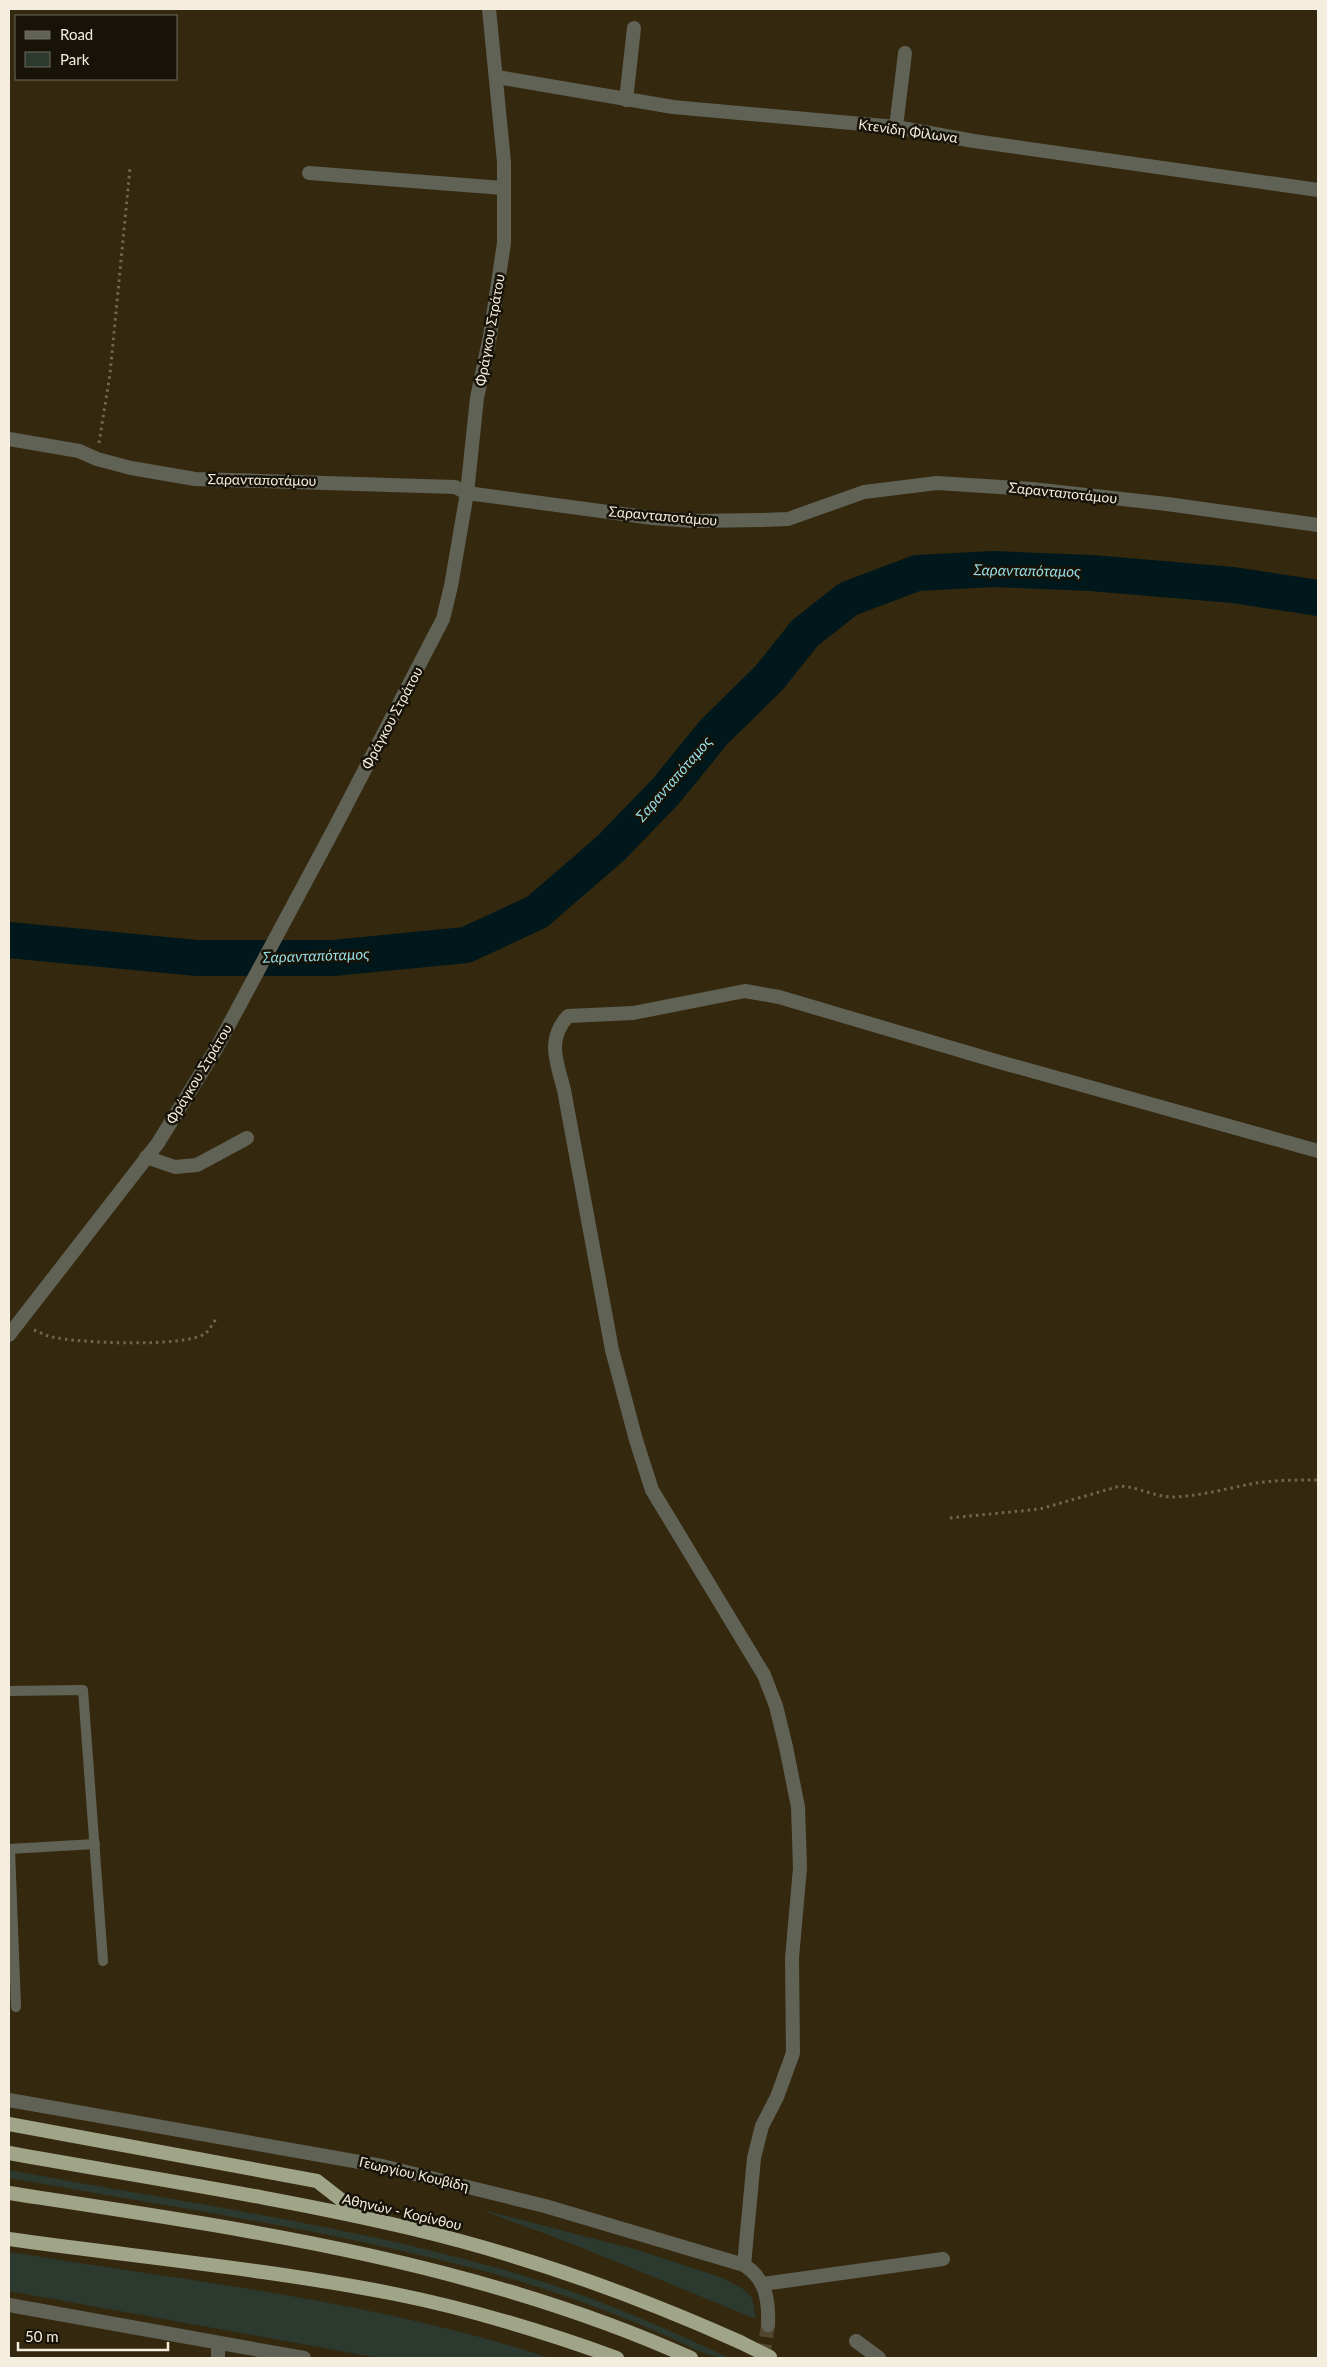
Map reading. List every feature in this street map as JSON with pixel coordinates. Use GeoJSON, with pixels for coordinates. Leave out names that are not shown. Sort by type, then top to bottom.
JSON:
{"type":"FeatureCollection","features":[{"type":"Feature","properties":{"kind":"highway"},"geometry":{"type":"LineString","coordinates":[[9,2124],[317,2181],[364,2218]]}},
{"type":"Feature","properties":{"kind":"highway","name":"Αθηνών - Κορίνθου"},"geometry":{"type":"LineString","coordinates":[[9,2153],[364,2218],[498,2252],[586,2279],[672,2311],[771,2358]]}},
{"type":"Feature","properties":{"kind":"highway"},"geometry":{"type":"LineString","coordinates":[[9,2192],[170,2217],[404,2263],[489,2285],[575,2312],[691,2358]]}},
{"type":"Feature","properties":{"kind":"highway"},"geometry":{"type":"LineString","coordinates":[[9,2239],[318,2281],[397,2295],[566,2340],[617,2358]]}},
{"type":"Feature","properties":{"kind":"street","name":"Φράγκου Στράτου"},"geometry":{"type":"LineString","coordinates":[[9,1334],[158,1143],[216,1049],[443,619],[451,586],[467,493],[477,398],[490,336],[504,243],[504,162],[489,9]]}},
{"type":"Feature","properties":{"kind":"street"},"geometry":{"type":"LineString","coordinates":[[626,100],[634,28]]}},
{"type":"Feature","properties":{"kind":"street"},"geometry":{"type":"LineString","coordinates":[[896,126],[905,53]]}},
{"type":"Feature","properties":{"kind":"street","name":"Κτενίδη Φίλωνα"},"geometry":{"type":"LineString","coordinates":[[497,77],[673,107],[896,126],[974,141],[1318,190]]}},
{"type":"Feature","properties":{"kind":"street"},"geometry":{"type":"LineString","coordinates":[[309,173],[503,188]]}},
{"type":"Feature","properties":{"kind":"street","name":"Σαρανταποτάμου"},"geometry":{"type":"LineString","coordinates":[[9,439],[79,451],[97,459],[131,468],[195,479],[409,484],[455,487],[467,493],[653,518],[694,521],[788,519],[864,492],[937,483],[1032,489],[1167,504],[1318,525]]}},
{"type":"Feature","properties":{"kind":"street"},"geometry":{"type":"LineString","coordinates":[[744,2265],[754,2158],[762,2126],[777,2097],[793,2053],[792,1958],[800,1868],[798,1807],[782,1730],[764,1676],[652,1490],[636,1440],[612,1350],[566,1100],[554,1049],[555,1034],[559,1025],[568,1016],[633,1013],[745,991],[788,999],[996,1061],[1318,1151]]}},
{"type":"Feature","properties":{"kind":"street"},"geometry":{"type":"LineString","coordinates":[[146,1157],[175,1167],[197,1165],[247,1138]]}},
{"type":"Feature","properties":{"kind":"street","name":"Γεωργίου Κουβίδη"},"geometry":{"type":"LineString","coordinates":[[9,2100],[382,2166],[545,2206],[744,2265],[756,2272],[763,2284]]}},
{"type":"Feature","properties":{"kind":"street"},"geometry":{"type":"LineString","coordinates":[[768,2325],[768,2306],[763,2284],[943,2259]]}},
{"type":"Feature","properties":{"kind":"street"},"geometry":{"type":"LineString","coordinates":[[9,2305],[304,2358]]}},
{"type":"Feature","properties":{"kind":"street"},"geometry":{"type":"LineString","coordinates":[[856,2341],[879,2358]]}},
{"type":"Feature","properties":{"kind":"street"},"geometry":{"type":"LineString","coordinates":[[218,2343],[218,2358]]}},
{"type":"Feature","properties":{"kind":"lane"},"geometry":{"type":"LineString","coordinates":[[9,1691],[84,1690],[103,1960]]}},
{"type":"Feature","properties":{"kind":"lane"},"geometry":{"type":"LineString","coordinates":[[16,2007],[9,1849],[95,1844]]}},
{"type":"Feature","properties":{"kind":"path"},"geometry":{"type":"LineString","coordinates":[[97,459],[110,374],[130,168]]}},
{"type":"Feature","properties":{"kind":"path"},"geometry":{"type":"LineString","coordinates":[[18,1323],[52,1337],[150,1343],[185,1340],[206,1333],[217,1317]]}},
{"type":"Feature","properties":{"kind":"path"},"geometry":{"type":"LineString","coordinates":[[950,1518],[1040,1509],[1120,1486],[1134,1487],[1152,1495],[1172,1497],[1259,1483],[1318,1480]]}},
{"type":"Feature","properties":{"kind":"green space"},"geometry":{"type":"Polygon","coordinates":[[[9,2170],[252,2213],[434,2251],[554,2285],[613,2307],[729,2358],[703,2353],[599,2308],[491,2273],[372,2244],[312,2232],[9,2178],[9,2170]]]}},
{"type":"Feature","properties":{"kind":"green space"},"geometry":{"type":"Polygon","coordinates":[[[479,2209],[638,2250],[723,2278],[743,2289],[752,2298],[756,2319],[575,2245],[479,2209]]]}},
{"type":"Feature","properties":{"kind":"green space"},"geometry":{"type":"Polygon","coordinates":[[[9,2252],[214,2283],[350,2307],[484,2338],[550,2358],[379,2358],[9,2291],[9,2252]]]}},
{"type":"Feature","properties":{"kind":"waterway","name":"Σαρανταπόταμος"},"geometry":{"type":"LineString","coordinates":[[9,940],[197,958],[333,958],[466,945],[537,912],[611,848],[666,791],[714,732],[769,678],[805,633],[848,599],[917,573],[994,569],[1091,573],[1233,585],[1318,598]]}},
{"type":"Feature","properties":{"kind":"tunnel"},"geometry":{"type":"LineString","coordinates":[[763,2358],[768,2325]]}}]}
